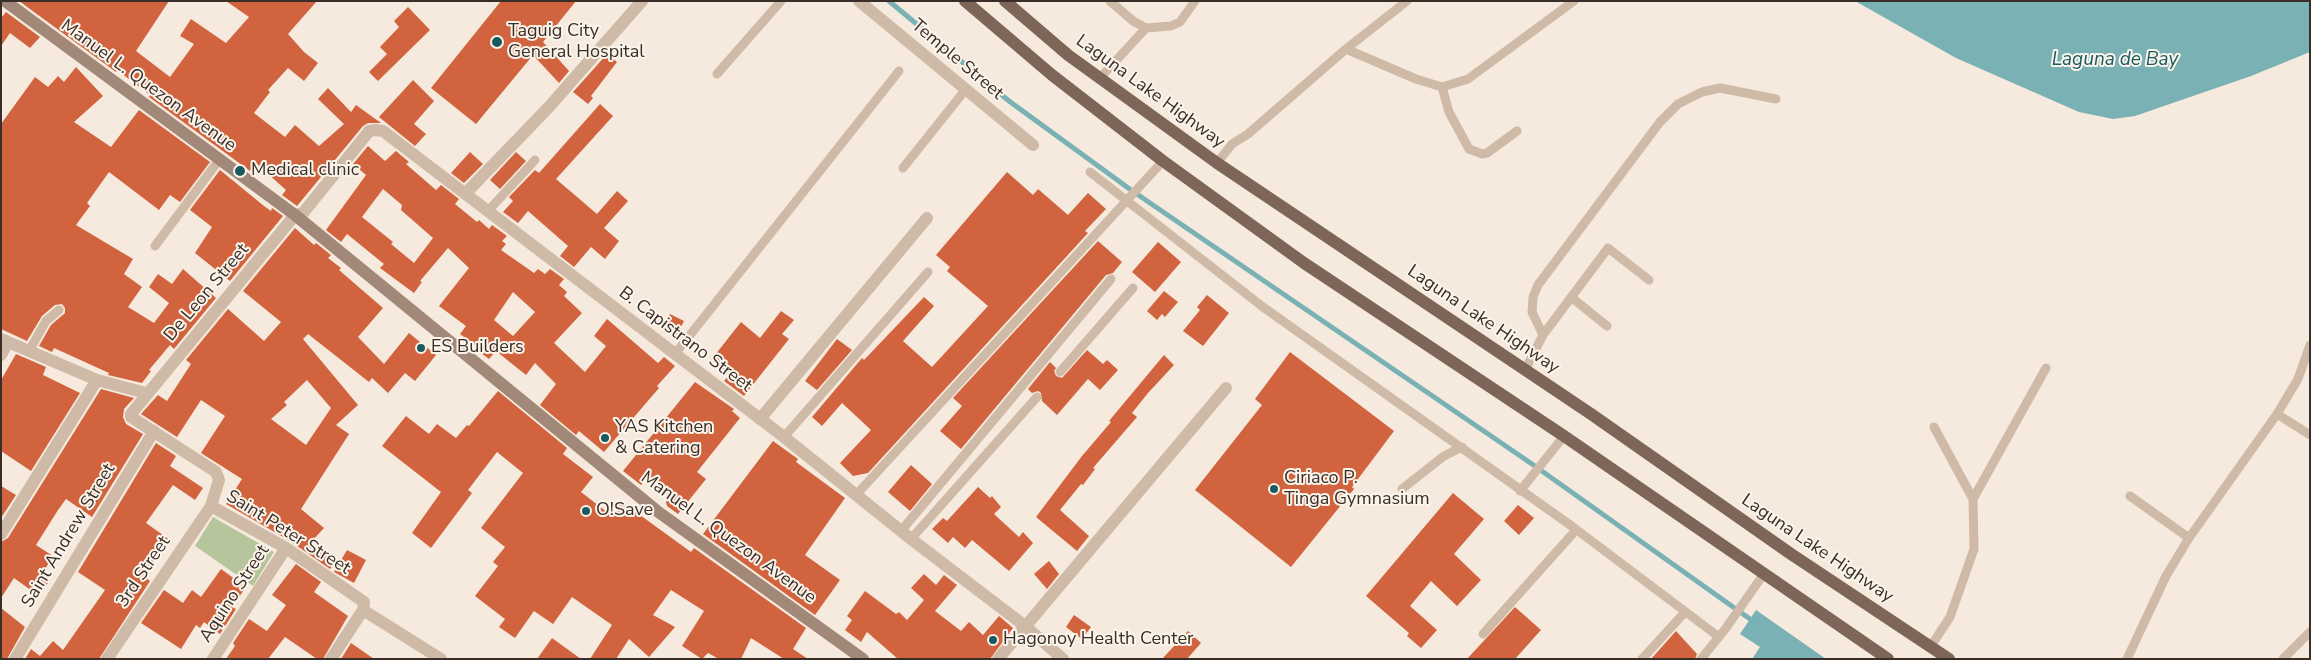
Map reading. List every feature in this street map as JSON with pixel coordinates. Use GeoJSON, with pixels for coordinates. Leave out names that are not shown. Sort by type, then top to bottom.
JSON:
{"type":"FeatureCollection","features":[{"type":"Feature","properties":{"kind":"main road","name":"Manuel L. Quezon Avenue"},"geometry":{"type":"LineString","coordinates":[[5,1],[295,215],[657,511],[863,659]]}},
{"type":"Feature","properties":{"kind":"main road"},"geometry":{"type":"LineString","coordinates":[[964,1],[1052,75],[1163,162],[1304,263],[1564,436],[1888,659]]}},
{"type":"Feature","properties":{"kind":"main road","name":"Laguna Lake Highway"},"geometry":{"type":"LineString","coordinates":[[1005,1],[1068,56],[1217,163],[1525,370],[1791,554],[1949,659]]}},
{"type":"Feature","properties":{"kind":"street"},"geometry":{"type":"LineString","coordinates":[[465,194],[548,108],[642,1]]}},
{"type":"Feature","properties":{"kind":"street","name":"Temple Street"},"geometry":{"type":"LineString","coordinates":[[859,1],[1033,145]]}},
{"type":"Feature","properties":{"kind":"street","name":"B. Capistrano Street"},"geometry":{"type":"LineString","coordinates":[[295,215],[303,212],[369,131],[383,131],[784,437],[911,539],[1025,626],[1063,659]]}},
{"type":"Feature","properties":{"kind":"street","name":"De Leon Street"},"geometry":{"type":"LineString","coordinates":[[146,393],[295,215]]}},
{"type":"Feature","properties":{"kind":"street"},"geometry":{"type":"LineString","coordinates":[[760,419],[927,218]]}},
{"type":"Feature","properties":{"kind":"street"},"geometry":{"type":"LineString","coordinates":[[1,355],[5,340],[97,380],[146,393]]}},
{"type":"Feature","properties":{"kind":"street"},"geometry":{"type":"LineString","coordinates":[[1,534],[97,380]]}},
{"type":"Feature","properties":{"kind":"street"},"geometry":{"type":"LineString","coordinates":[[998,659],[1226,388]]}},
{"type":"Feature","properties":{"kind":"street","name":"Saint Peter Street"},"geometry":{"type":"LineString","coordinates":[[146,393],[131,416],[216,472],[220,480],[211,506],[286,548],[440,659]]}},
{"type":"Feature","properties":{"kind":"street","name":"Saint Andrew Street"},"geometry":{"type":"LineString","coordinates":[[15,659],[154,431]]}},
{"type":"Feature","properties":{"kind":"street","name":"3rd Street"},"geometry":{"type":"LineString","coordinates":[[107,659],[211,506]]}},
{"type":"Feature","properties":{"kind":"street","name":"Aquino Street"},"geometry":{"type":"LineString","coordinates":[[213,659],[286,548]]}},
{"type":"Feature","properties":{"kind":"street"},"geometry":{"type":"LineString","coordinates":[[331,659],[364,606]]}},
{"type":"Feature","properties":{"kind":"lane"},"geometry":{"type":"LineString","coordinates":[[717,74],[780,1]]}},
{"type":"Feature","properties":{"kind":"lane"},"geometry":{"type":"LineString","coordinates":[[1110,1],[1133,21],[1146,28],[1171,26],[1180,22],[1195,1]]}},
{"type":"Feature","properties":{"kind":"lane"},"geometry":{"type":"LineString","coordinates":[[1217,163],[1232,144],[1248,134],[1346,49],[1406,1]]}},
{"type":"Feature","properties":{"kind":"lane"},"geometry":{"type":"LineString","coordinates":[[1346,49],[1416,79],[1442,87],[1475,74],[1574,1]]}},
{"type":"Feature","properties":{"kind":"lane"},"geometry":{"type":"LineString","coordinates":[[1099,78],[1146,28]]}},
{"type":"Feature","properties":{"kind":"lane"},"geometry":{"type":"LineString","coordinates":[[674,354],[899,71]]}},
{"type":"Feature","properties":{"kind":"lane"},"geometry":{"type":"LineString","coordinates":[[1442,87],[1449,112],[1469,149],[1482,154],[1487,153],[1517,131]]}},
{"type":"Feature","properties":{"kind":"lane"},"geometry":{"type":"LineString","coordinates":[[1543,335],[1532,312],[1533,297],[1538,285],[1660,122],[1678,104],[1702,92],[1720,88],[1776,99]]}},
{"type":"Feature","properties":{"kind":"lane"},"geometry":{"type":"LineString","coordinates":[[903,168],[966,89]]}},
{"type":"Feature","properties":{"kind":"lane"},"geometry":{"type":"LineString","coordinates":[[155,246],[219,160]]}},
{"type":"Feature","properties":{"kind":"lane"},"geometry":{"type":"LineString","coordinates":[[487,212],[535,160]]}},
{"type":"Feature","properties":{"kind":"lane"},"geometry":{"type":"LineString","coordinates":[[856,495],[1163,162]]}},
{"type":"Feature","properties":{"kind":"lane"},"geometry":{"type":"LineString","coordinates":[[1090,172],[1263,307],[1462,447],[1719,637]]}},
{"type":"Feature","properties":{"kind":"lane"},"geometry":{"type":"LineString","coordinates":[[1525,370],[1543,335],[1608,248],[1649,280]]}},
{"type":"Feature","properties":{"kind":"lane"},"geometry":{"type":"LineString","coordinates":[[784,437],[928,272]]}},
{"type":"Feature","properties":{"kind":"lane"},"geometry":{"type":"LineString","coordinates":[[901,531],[1111,279]]}},
{"type":"Feature","properties":{"kind":"lane"},"geometry":{"type":"LineString","coordinates":[[1060,372],[1133,288]]}},
{"type":"Feature","properties":{"kind":"lane"},"geometry":{"type":"LineString","coordinates":[[1571,297],[1607,326]]}},
{"type":"Feature","properties":{"kind":"lane"},"geometry":{"type":"LineString","coordinates":[[29,351],[46,321],[60,310]]}},
{"type":"Feature","properties":{"kind":"lane"},"geometry":{"type":"LineString","coordinates":[[2127,659],[2166,576],[2189,538],[2277,414],[2298,379],[2310,345]]}},
{"type":"Feature","properties":{"kind":"lane"},"geometry":{"type":"LineString","coordinates":[[1931,646],[1950,617],[1974,549],[1974,499],[2046,368]]}},
{"type":"Feature","properties":{"kind":"lane"},"geometry":{"type":"LineString","coordinates":[[2298,379],[2310,375]]}},
{"type":"Feature","properties":{"kind":"lane"},"geometry":{"type":"LineString","coordinates":[[911,539],[1037,397]]}},
{"type":"Feature","properties":{"kind":"lane"},"geometry":{"type":"LineString","coordinates":[[2277,414],[2310,435]]}},
{"type":"Feature","properties":{"kind":"lane"},"geometry":{"type":"LineString","coordinates":[[1934,427],[1974,499]]}},
{"type":"Feature","properties":{"kind":"lane"},"geometry":{"type":"LineString","coordinates":[[1520,491],[1564,436]]}},
{"type":"Feature","properties":{"kind":"lane"},"geometry":{"type":"LineString","coordinates":[[1402,489],[1444,456],[1462,447]]}},
{"type":"Feature","properties":{"kind":"lane"},"geometry":{"type":"LineString","coordinates":[[2130,496],[2189,538]]}},
{"type":"Feature","properties":{"kind":"lane"},"geometry":{"type":"LineString","coordinates":[[1483,634],[1576,530]]}},
{"type":"Feature","properties":{"kind":"lane"},"geometry":{"type":"LineString","coordinates":[[1701,659],[1726,628],[1764,574]]}},
{"type":"Feature","properties":{"kind":"lane"},"geometry":{"type":"LineString","coordinates":[[1642,659],[1685,612]]}},
{"type":"Feature","properties":{"kind":"lane"},"geometry":{"type":"LineString","coordinates":[[2283,659],[2310,632]]}},
{"type":"Feature","properties":{"kind":"green space"},"geometry":{"type":"Polygon","coordinates":[[[213,517],[274,552],[253,586],[195,546],[213,517]]]}},
{"type":"Feature","properties":{"kind":"water","name":"Laguna de Bay"},"geometry":{"type":"Polygon","coordinates":[[[1855,1],[2310,1],[2310,52],[2251,76],[2135,116],[2113,119],[2079,112],[1956,58],[1855,1]]]}},
{"type":"Feature","properties":{"kind":"water"},"geometry":{"type":"Polygon","coordinates":[[[1756,610],[1826,659],[1752,659],[1760,647],[1740,634],[1756,610]]]}},
{"type":"Feature","properties":{"kind":"building"},"geometry":{"type":"Polygon","coordinates":[[[19,1],[169,1],[136,51],[170,77],[194,44],[180,36],[191,19],[226,43],[249,17],[226,1],[317,1],[288,34],[304,52],[318,63],[304,81],[288,68],[268,90],[270,92],[254,113],[285,137],[295,125],[319,146],[344,124],[318,99],[328,88],[351,112],[356,105],[381,123],[368,123],[363,126],[297,206],[282,195],[286,190],[256,163],[250,171],[149,97],[150,95],[117,70],[116,72],[19,1]]]}},
{"type":"Feature","properties":{"kind":"building","name":"Taguig City General Hospital"},"geometry":{"type":"Polygon","coordinates":[[[501,1],[576,1],[543,42],[569,71],[559,83],[533,55],[476,124],[431,88],[501,1]]]}},
{"type":"Feature","properties":{"kind":"building"},"geometry":{"type":"Polygon","coordinates":[[[408,7],[430,30],[378,81],[369,72],[387,54],[380,47],[399,27],[394,21],[408,7]]]}},
{"type":"Feature","properties":{"kind":"building"},"geometry":{"type":"Polygon","coordinates":[[[6,12],[40,37],[30,48],[10,33],[1,46],[1,18],[6,12]]]}},
{"type":"Feature","properties":{"kind":"building"},"geometry":{"type":"Polygon","coordinates":[[[607,54],[617,62],[591,96],[593,98],[588,104],[573,92],[607,54]]]}},
{"type":"Feature","properties":{"kind":"building"},"geometry":{"type":"Polygon","coordinates":[[[76,67],[103,96],[74,122],[111,147],[139,110],[210,162],[180,202],[170,195],[159,210],[109,172],[87,203],[90,206],[76,225],[133,259],[124,274],[142,287],[128,307],[154,323],[169,303],[149,287],[158,274],[172,284],[183,269],[216,298],[174,349],[170,345],[149,370],[151,371],[142,383],[108,375],[109,373],[54,348],[52,352],[39,346],[51,325],[65,313],[65,308],[62,304],[55,305],[42,316],[27,341],[1,329],[1,124],[35,77],[48,87],[58,76],[64,82],[76,67]]]}},
{"type":"Feature","properties":{"kind":"building"},"geometry":{"type":"Polygon","coordinates":[[[413,80],[434,101],[414,124],[426,134],[415,146],[379,117],[413,80]]]}},
{"type":"Feature","properties":{"kind":"building"},"geometry":{"type":"Polygon","coordinates":[[[600,104],[613,116],[556,179],[597,214],[617,191],[628,201],[604,228],[619,241],[605,259],[591,247],[574,267],[560,256],[568,246],[528,211],[518,223],[503,212],[513,201],[509,197],[535,170],[539,173],[600,104]]]}},
{"type":"Feature","properties":{"kind":"building"},"geometry":{"type":"Polygon","coordinates":[[[368,146],[385,161],[396,151],[409,162],[406,164],[436,190],[441,185],[459,199],[455,204],[477,222],[479,220],[489,229],[492,225],[507,236],[502,241],[506,244],[501,250],[534,273],[538,269],[545,274],[550,269],[564,279],[559,285],[567,292],[564,296],[582,313],[554,343],[585,372],[606,346],[594,336],[607,319],[658,363],[664,357],[675,366],[657,386],[659,388],[604,452],[579,431],[576,435],[540,405],[556,384],[535,363],[526,375],[496,351],[489,359],[477,350],[479,348],[460,334],[466,326],[439,306],[469,268],[448,248],[420,281],[422,282],[414,293],[380,268],[384,264],[347,234],[341,242],[326,230],[366,175],[353,164],[368,146]],[[383,189],[362,217],[393,242],[391,244],[414,263],[433,238],[401,210],[402,205],[383,189]],[[513,292],[494,320],[513,336],[535,312],[513,292]]]}},
{"type":"Feature","properties":{"kind":"building"},"geometry":{"type":"Polygon","coordinates":[[[470,152],[483,164],[464,183],[451,173],[470,152]]]}},
{"type":"Feature","properties":{"kind":"building"},"geometry":{"type":"Polygon","coordinates":[[[516,152],[526,161],[500,189],[490,180],[516,152]]]}},
{"type":"Feature","properties":{"kind":"building"},"geometry":{"type":"Polygon","coordinates":[[[220,170],[264,206],[271,211],[272,208],[283,216],[230,281],[195,253],[212,227],[190,210],[220,170]]]}},
{"type":"Feature","properties":{"kind":"building"},"geometry":{"type":"Polygon","coordinates":[[[1007,172],[1033,195],[1038,189],[1068,215],[1088,193],[1106,209],[1085,231],[1088,233],[868,473],[853,476],[840,463],[871,430],[842,403],[822,426],[812,417],[862,358],[864,360],[924,297],[934,306],[903,341],[932,367],[988,306],[947,271],[950,267],[936,255],[1007,172]]]}},
{"type":"Feature","properties":{"kind":"building"},"geometry":{"type":"Polygon","coordinates":[[[295,228],[314,245],[316,243],[331,255],[328,258],[341,268],[339,270],[383,308],[358,337],[384,364],[409,333],[436,355],[415,381],[405,373],[388,393],[372,378],[369,382],[308,334],[303,339],[358,405],[336,425],[349,434],[301,509],[324,528],[311,542],[336,561],[330,569],[290,541],[226,504],[242,479],[201,453],[225,416],[201,400],[177,437],[141,414],[158,395],[167,401],[191,364],[186,360],[228,309],[264,341],[281,322],[243,291],[295,228]],[[307,380],[284,402],[287,405],[271,419],[306,445],[331,408],[307,380]]]}},
{"type":"Feature","properties":{"kind":"building"},"geometry":{"type":"Polygon","coordinates":[[[1098,241],[1122,262],[1113,273],[1106,275],[961,449],[940,431],[962,406],[953,398],[1098,241]]]}},
{"type":"Feature","properties":{"kind":"building"},"geometry":{"type":"Polygon","coordinates":[[[1158,242],[1181,262],[1155,292],[1132,272],[1158,242]]]}},
{"type":"Feature","properties":{"kind":"building"},"geometry":{"type":"Polygon","coordinates":[[[1164,291],[1178,302],[1165,317],[1162,314],[1157,320],[1147,311],[1164,291]]]}},
{"type":"Feature","properties":{"kind":"building"},"geometry":{"type":"Polygon","coordinates":[[[1207,295],[1229,313],[1203,346],[1183,331],[1200,310],[1197,307],[1207,295]]]}},
{"type":"Feature","properties":{"kind":"building"},"geometry":{"type":"Polygon","coordinates":[[[781,311],[794,320],[782,334],[789,339],[744,396],[724,381],[729,375],[711,360],[741,322],[760,338],[781,311]]]}},
{"type":"Feature","properties":{"kind":"building"},"geometry":{"type":"Polygon","coordinates":[[[670,314],[684,321],[676,337],[663,327],[670,314]]]}},
{"type":"Feature","properties":{"kind":"building"},"geometry":{"type":"Polygon","coordinates":[[[837,339],[852,350],[817,390],[805,381],[837,339]]]}},
{"type":"Feature","properties":{"kind":"building"},"geometry":{"type":"Polygon","coordinates":[[[1087,350],[1103,364],[1107,360],[1118,370],[1100,390],[1088,379],[1057,415],[1042,401],[1041,393],[1038,391],[1032,393],[1028,389],[1050,362],[1056,368],[1054,371],[1056,376],[1062,378],[1087,350]]]}},
{"type":"Feature","properties":{"kind":"building"},"geometry":{"type":"Polygon","coordinates":[[[1290,352],[1394,431],[1352,487],[1354,489],[1291,567],[1195,490],[1262,405],[1255,399],[1290,352]]]}},
{"type":"Feature","properties":{"kind":"building"},"geometry":{"type":"Polygon","coordinates":[[[16,354],[46,367],[43,375],[80,393],[31,471],[1,451],[1,380],[16,354]]]}},
{"type":"Feature","properties":{"kind":"building"},"geometry":{"type":"Polygon","coordinates":[[[1164,355],[1174,365],[1132,413],[1137,417],[1093,468],[1095,469],[1083,485],[1081,484],[1060,510],[1089,536],[1077,551],[1036,517],[1082,456],[1111,422],[1109,421],[1164,355]]]}},
{"type":"Feature","properties":{"kind":"building"},"geometry":{"type":"Polygon","coordinates":[[[695,382],[734,409],[732,411],[740,418],[697,472],[706,479],[678,514],[667,506],[666,502],[671,496],[648,477],[641,485],[623,471],[695,382]]]}},
{"type":"Feature","properties":{"kind":"building"},"geometry":{"type":"Polygon","coordinates":[[[101,389],[134,398],[124,409],[123,417],[126,424],[143,434],[92,517],[66,499],[58,510],[36,545],[53,556],[42,574],[50,580],[39,596],[14,578],[1,598],[1,542],[8,538],[101,389]]]}},
{"type":"Feature","properties":{"kind":"building"},"geometry":{"type":"Polygon","coordinates":[[[498,391],[567,448],[563,454],[593,477],[581,492],[612,516],[622,502],[691,552],[694,548],[806,628],[793,649],[808,659],[784,659],[751,638],[741,659],[719,659],[708,653],[702,659],[682,646],[704,611],[671,590],[653,615],[675,627],[649,657],[629,639],[616,659],[590,659],[612,625],[572,597],[553,624],[534,611],[515,638],[499,627],[505,619],[475,596],[498,566],[493,562],[505,547],[481,528],[523,473],[497,452],[468,490],[472,493],[431,548],[412,533],[441,492],[382,446],[406,416],[429,434],[437,424],[456,438],[467,425],[469,426],[498,391]]]}},
{"type":"Feature","properties":{"kind":"building"},"geometry":{"type":"Polygon","coordinates":[[[773,441],[798,459],[796,462],[845,498],[805,555],[840,580],[815,615],[703,534],[773,441]]]}},
{"type":"Feature","properties":{"kind":"building"},"geometry":{"type":"Polygon","coordinates":[[[156,443],[176,456],[170,466],[203,488],[195,500],[173,485],[146,523],[170,540],[147,570],[149,572],[145,577],[150,581],[99,659],[25,659],[31,649],[40,656],[53,641],[63,650],[105,590],[78,572],[156,443]]]}},
{"type":"Feature","properties":{"kind":"building"},"geometry":{"type":"Polygon","coordinates":[[[911,465],[932,484],[910,511],[888,492],[911,465]]]}},
{"type":"Feature","properties":{"kind":"building"},"geometry":{"type":"Polygon","coordinates":[[[1,486],[16,495],[1,518],[1,486]]]}},
{"type":"Feature","properties":{"kind":"building"},"geometry":{"type":"Polygon","coordinates":[[[978,487],[990,498],[992,496],[1001,507],[994,514],[1019,537],[1023,532],[1033,543],[1009,571],[972,540],[965,548],[953,537],[948,543],[932,529],[943,518],[947,521],[978,487]]]}},
{"type":"Feature","properties":{"kind":"building"},"geometry":{"type":"Polygon","coordinates":[[[1453,493],[1484,519],[1454,554],[1481,580],[1457,606],[1431,581],[1410,606],[1437,630],[1421,648],[1407,636],[1409,633],[1366,596],[1453,493]]]}},
{"type":"Feature","properties":{"kind":"building"},"geometry":{"type":"Polygon","coordinates":[[[1518,505],[1534,518],[1519,535],[1504,521],[1518,505]]]}},
{"type":"Feature","properties":{"kind":"building"},"geometry":{"type":"Polygon","coordinates":[[[347,550],[366,560],[354,583],[334,572],[347,550]]]}},
{"type":"Feature","properties":{"kind":"building"},"geometry":{"type":"Polygon","coordinates":[[[1049,561],[1059,574],[1047,589],[1034,574],[1049,561]]]}},
{"type":"Feature","properties":{"kind":"building"},"geometry":{"type":"Polygon","coordinates":[[[296,564],[321,582],[314,592],[348,616],[323,659],[317,659],[285,637],[268,659],[226,659],[235,646],[233,643],[249,619],[267,631],[286,605],[272,595],[296,564]]]}},
{"type":"Feature","properties":{"kind":"building"},"geometry":{"type":"Polygon","coordinates":[[[221,569],[246,587],[232,607],[236,609],[220,634],[204,622],[200,628],[196,625],[181,649],[141,623],[164,590],[183,603],[192,590],[201,597],[221,569]]]}},
{"type":"Feature","properties":{"kind":"building"},"geometry":{"type":"Polygon","coordinates":[[[924,574],[936,585],[944,575],[957,585],[935,611],[961,631],[969,622],[983,635],[999,616],[1013,628],[990,659],[898,659],[867,632],[861,642],[845,630],[852,620],[847,616],[865,591],[896,614],[899,612],[907,620],[924,600],[911,588],[924,574]]]}},
{"type":"Feature","properties":{"kind":"building"},"geometry":{"type":"Polygon","coordinates":[[[1515,607],[1541,630],[1515,659],[1467,659],[1515,607]]]}},
{"type":"Feature","properties":{"kind":"building"},"geometry":{"type":"Polygon","coordinates":[[[1,608],[25,627],[7,659],[1,659],[1,608]]]}},
{"type":"Feature","properties":{"kind":"building"},"geometry":{"type":"Polygon","coordinates":[[[1074,615],[1091,627],[1082,639],[1066,627],[1074,615]]]}},
{"type":"Feature","properties":{"kind":"building"},"geometry":{"type":"Polygon","coordinates":[[[1188,631],[1201,643],[1187,659],[1162,659],[1188,631]]]}},
{"type":"Feature","properties":{"kind":"building"},"geometry":{"type":"Polygon","coordinates":[[[1676,631],[1697,654],[1695,659],[1651,659],[1676,631]]]}},
{"type":"Feature","properties":{"kind":"building"},"geometry":{"type":"Polygon","coordinates":[[[552,638],[581,659],[537,659],[552,638]]]}},
{"type":"Feature","properties":{"kind":"building"},"geometry":{"type":"Polygon","coordinates":[[[351,643],[374,659],[341,659],[351,643]]]}},
{"type":"Feature","properties":{"kind":"waterway"},"geometry":{"type":"LineString","coordinates":[[889,1],[1009,101],[1131,190],[1532,464],[1750,619]]}},
{"type":"Feature","properties":{"kind":"place","name":"Taguig City General Hospital"},"geometry":{"type":"Point","coordinates":[497,42]}},
{"type":"Feature","properties":{"kind":"place","name":"Medical clinic"},"geometry":{"type":"Point","coordinates":[240,171]}},
{"type":"Feature","properties":{"kind":"place","name":"ES Builders"},"geometry":{"type":"Point","coordinates":[421,348]}},
{"type":"Feature","properties":{"kind":"place","name":"YAS Kitchen & Catering"},"geometry":{"type":"Point","coordinates":[605,438]}},
{"type":"Feature","properties":{"kind":"place","name":"Ciriaco P. Tinga Gymnasium"},"geometry":{"type":"Point","coordinates":[1274,489]}},
{"type":"Feature","properties":{"kind":"place","name":"O!Save"},"geometry":{"type":"Point","coordinates":[586,511]}},
{"type":"Feature","properties":{"kind":"place","name":"Hagonoy Health Center"},"geometry":{"type":"Point","coordinates":[993,640]}}]}
